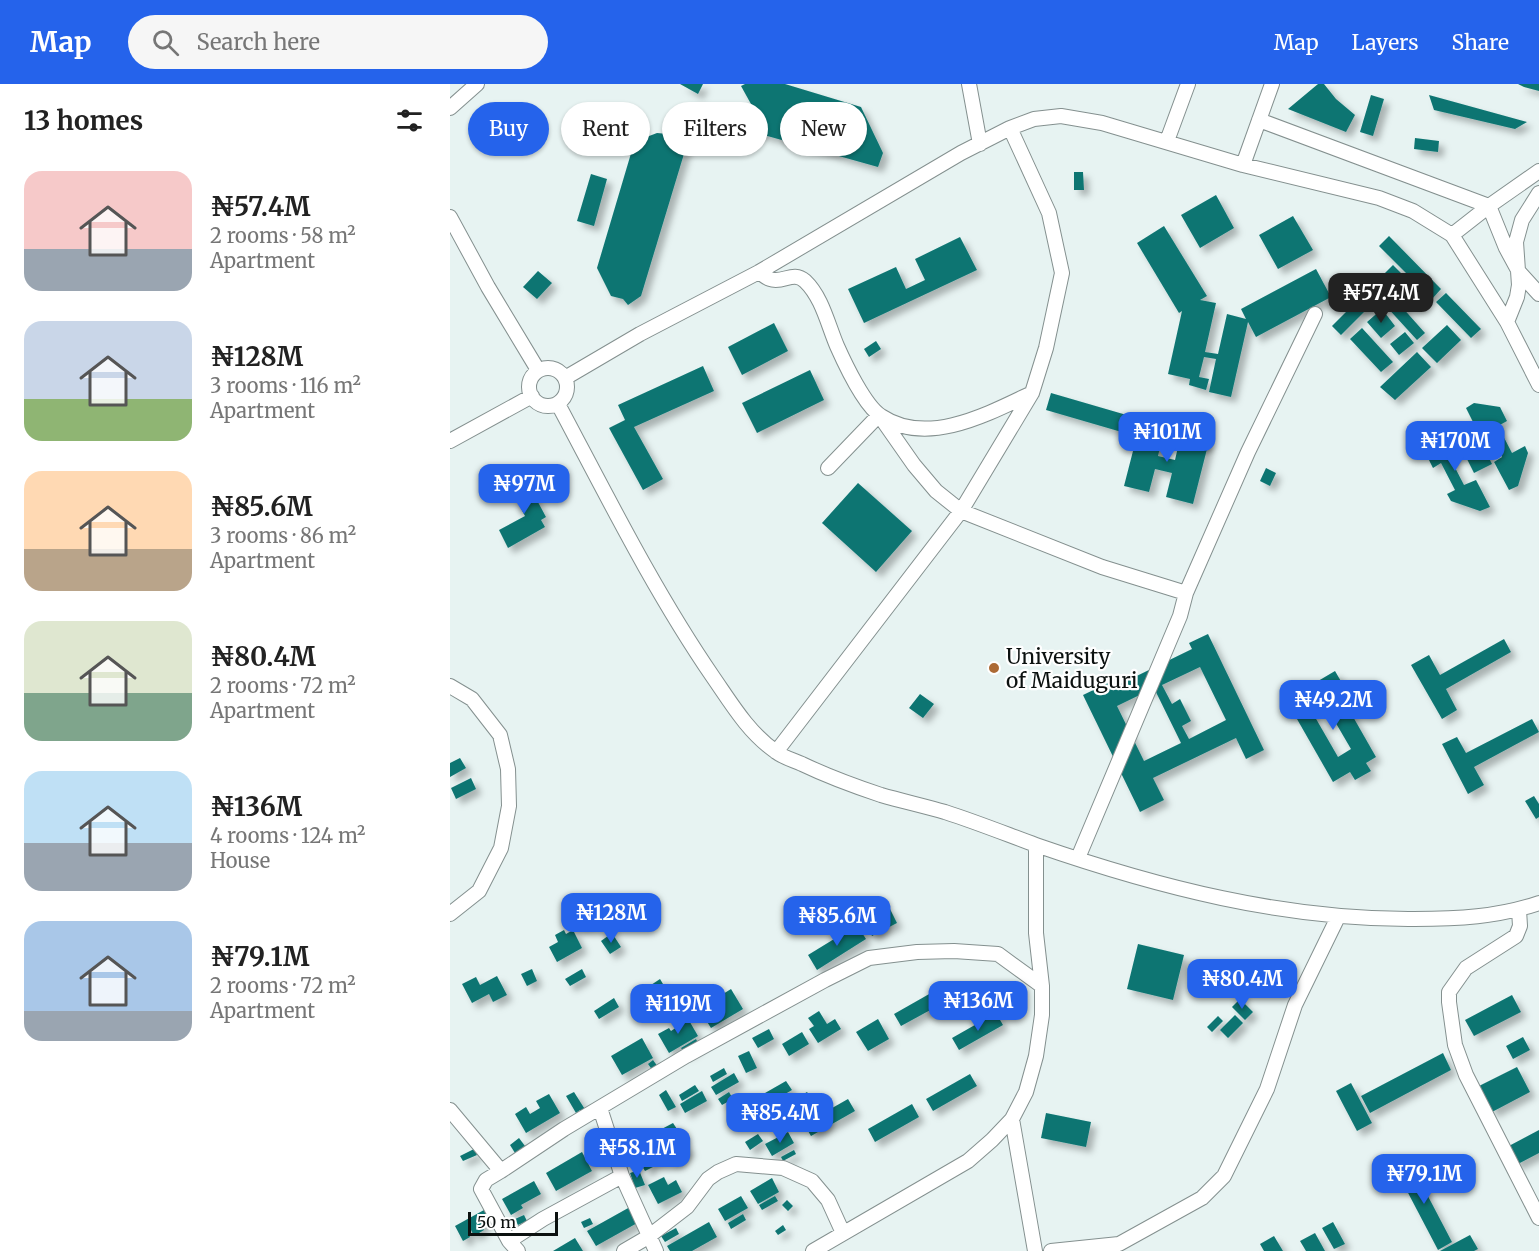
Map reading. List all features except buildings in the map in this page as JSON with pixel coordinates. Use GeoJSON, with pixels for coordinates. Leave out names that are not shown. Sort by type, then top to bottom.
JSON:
{"type":"FeatureCollection","features":[{"type":"Feature","properties":{"kind":"street"},"geometry":{"type":"LineString","coordinates":[[450,108],[477,84]]}},
{"type":"Feature","properties":{"kind":"street"},"geometry":{"type":"LineString","coordinates":[[969,84],[980,144]]}},
{"type":"Feature","properties":{"kind":"street"},"geometry":{"type":"LineString","coordinates":[[1167,141],[1188,84]]}},
{"type":"Feature","properties":{"kind":"street"},"geometry":{"type":"LineString","coordinates":[[1243,165],[1272,84]]}},
{"type":"Feature","properties":{"kind":"street"},"geometry":{"type":"LineString","coordinates":[[565,378],[640,334],[759,272],[961,153],[1010,128],[1034,119],[1061,116],[1102,123],[1243,165],[1379,198],[1413,211],[1452,235],[1508,322],[1539,385]]}},
{"type":"Feature","properties":{"kind":"street"},"geometry":{"type":"LineString","coordinates":[[1258,120],[1489,206],[1506,248],[1519,272],[1539,294]]}},
{"type":"Feature","properties":{"kind":"street"},"geometry":{"type":"LineString","coordinates":[[776,752],[961,511],[1032,393],[1046,348],[1062,273],[1049,213],[1010,128]]}},
{"type":"Feature","properties":{"kind":"street"},"geometry":{"type":"LineString","coordinates":[[1452,235],[1539,171]]}},
{"type":"Feature","properties":{"kind":"street"},"geometry":{"type":"LineString","coordinates":[[1508,322],[1517,297],[1519,272],[1516,242],[1522,220],[1539,193]]}},
{"type":"Feature","properties":{"kind":"street"},"geometry":{"type":"LineString","coordinates":[[450,217],[538,370]]}},
{"type":"Feature","properties":{"kind":"street"},"geometry":{"type":"LineString","coordinates":[[759,272],[771,280],[796,276],[811,288],[844,361],[860,390],[914,465],[936,491],[961,511],[1102,567],[1186,593]]}},
{"type":"Feature","properties":{"kind":"street"},"geometry":{"type":"LineString","coordinates":[[1078,858],[1180,616],[1186,593],[1248,452],[1316,315]]}},
{"type":"Feature","properties":{"kind":"street"},"geometry":{"type":"LineString","coordinates":[[554,369],[565,378],[568,385],[567,392],[558,404],[543,406],[532,396],[529,389],[530,382],[538,370],[554,369]]}},
{"type":"Feature","properties":{"kind":"street"},"geometry":{"type":"LineString","coordinates":[[879,415],[898,425],[920,428],[946,426],[988,414],[1032,393]]}},
{"type":"Feature","properties":{"kind":"street"},"geometry":{"type":"LineString","coordinates":[[450,441],[532,396]]}},
{"type":"Feature","properties":{"kind":"street"},"geometry":{"type":"LineString","coordinates":[[558,404],[638,554],[695,651],[745,723],[776,752],[880,794],[945,812],[1036,845],[1203,895],[1284,910],[1378,920],[1460,919],[1518,910],[1539,903]]}},
{"type":"Feature","properties":{"kind":"street"},"geometry":{"type":"LineString","coordinates":[[828,468],[879,415]]}},
{"type":"Feature","properties":{"kind":"street"},"geometry":{"type":"LineString","coordinates":[[450,686],[472,699],[500,735],[508,769],[510,806],[501,848],[479,891],[450,914]]}},
{"type":"Feature","properties":{"kind":"street"},"geometry":{"type":"LineString","coordinates":[[815,1251],[968,1161],[1012,1119],[1026,1092],[1036,1056],[1042,1015],[1042,986],[1036,933],[1036,845]]}},
{"type":"Feature","properties":{"kind":"street"},"geometry":{"type":"LineString","coordinates":[[1518,910],[1520,926],[1516,936],[1466,968],[1449,992],[1449,1002],[1455,1045],[1466,1075],[1539,1218]]}},
{"type":"Feature","properties":{"kind":"street"},"geometry":{"type":"LineString","coordinates":[[1050,1251],[1119,1244],[1202,1198],[1224,1176],[1266,1089],[1295,1005],[1338,917]]}},
{"type":"Feature","properties":{"kind":"street"},"geometry":{"type":"LineString","coordinates":[[622,1176],[543,1219],[514,1246],[481,1189],[486,1180],[600,1108],[696,1051],[869,958],[916,951],[998,954],[1042,986]]}},
{"type":"Feature","properties":{"kind":"street"},"geometry":{"type":"LineString","coordinates":[[600,1108],[622,1176],[656,1251]]}},
{"type":"Feature","properties":{"kind":"street"},"geometry":{"type":"LineString","coordinates":[[450,1110],[501,1172]]}},
{"type":"Feature","properties":{"kind":"street"},"geometry":{"type":"LineString","coordinates":[[1012,1119],[1035,1251]]}},
{"type":"Feature","properties":{"kind":"street"},"geometry":{"type":"LineString","coordinates":[[624,1251],[648,1237],[687,1207],[708,1179],[736,1164],[783,1168],[812,1181],[828,1200],[843,1233]]}},
{"type":"Feature","properties":{"kind":"place","name":"University of Maiduguri"},"geometry":{"type":"Point","coordinates":[994,668]}}]}
